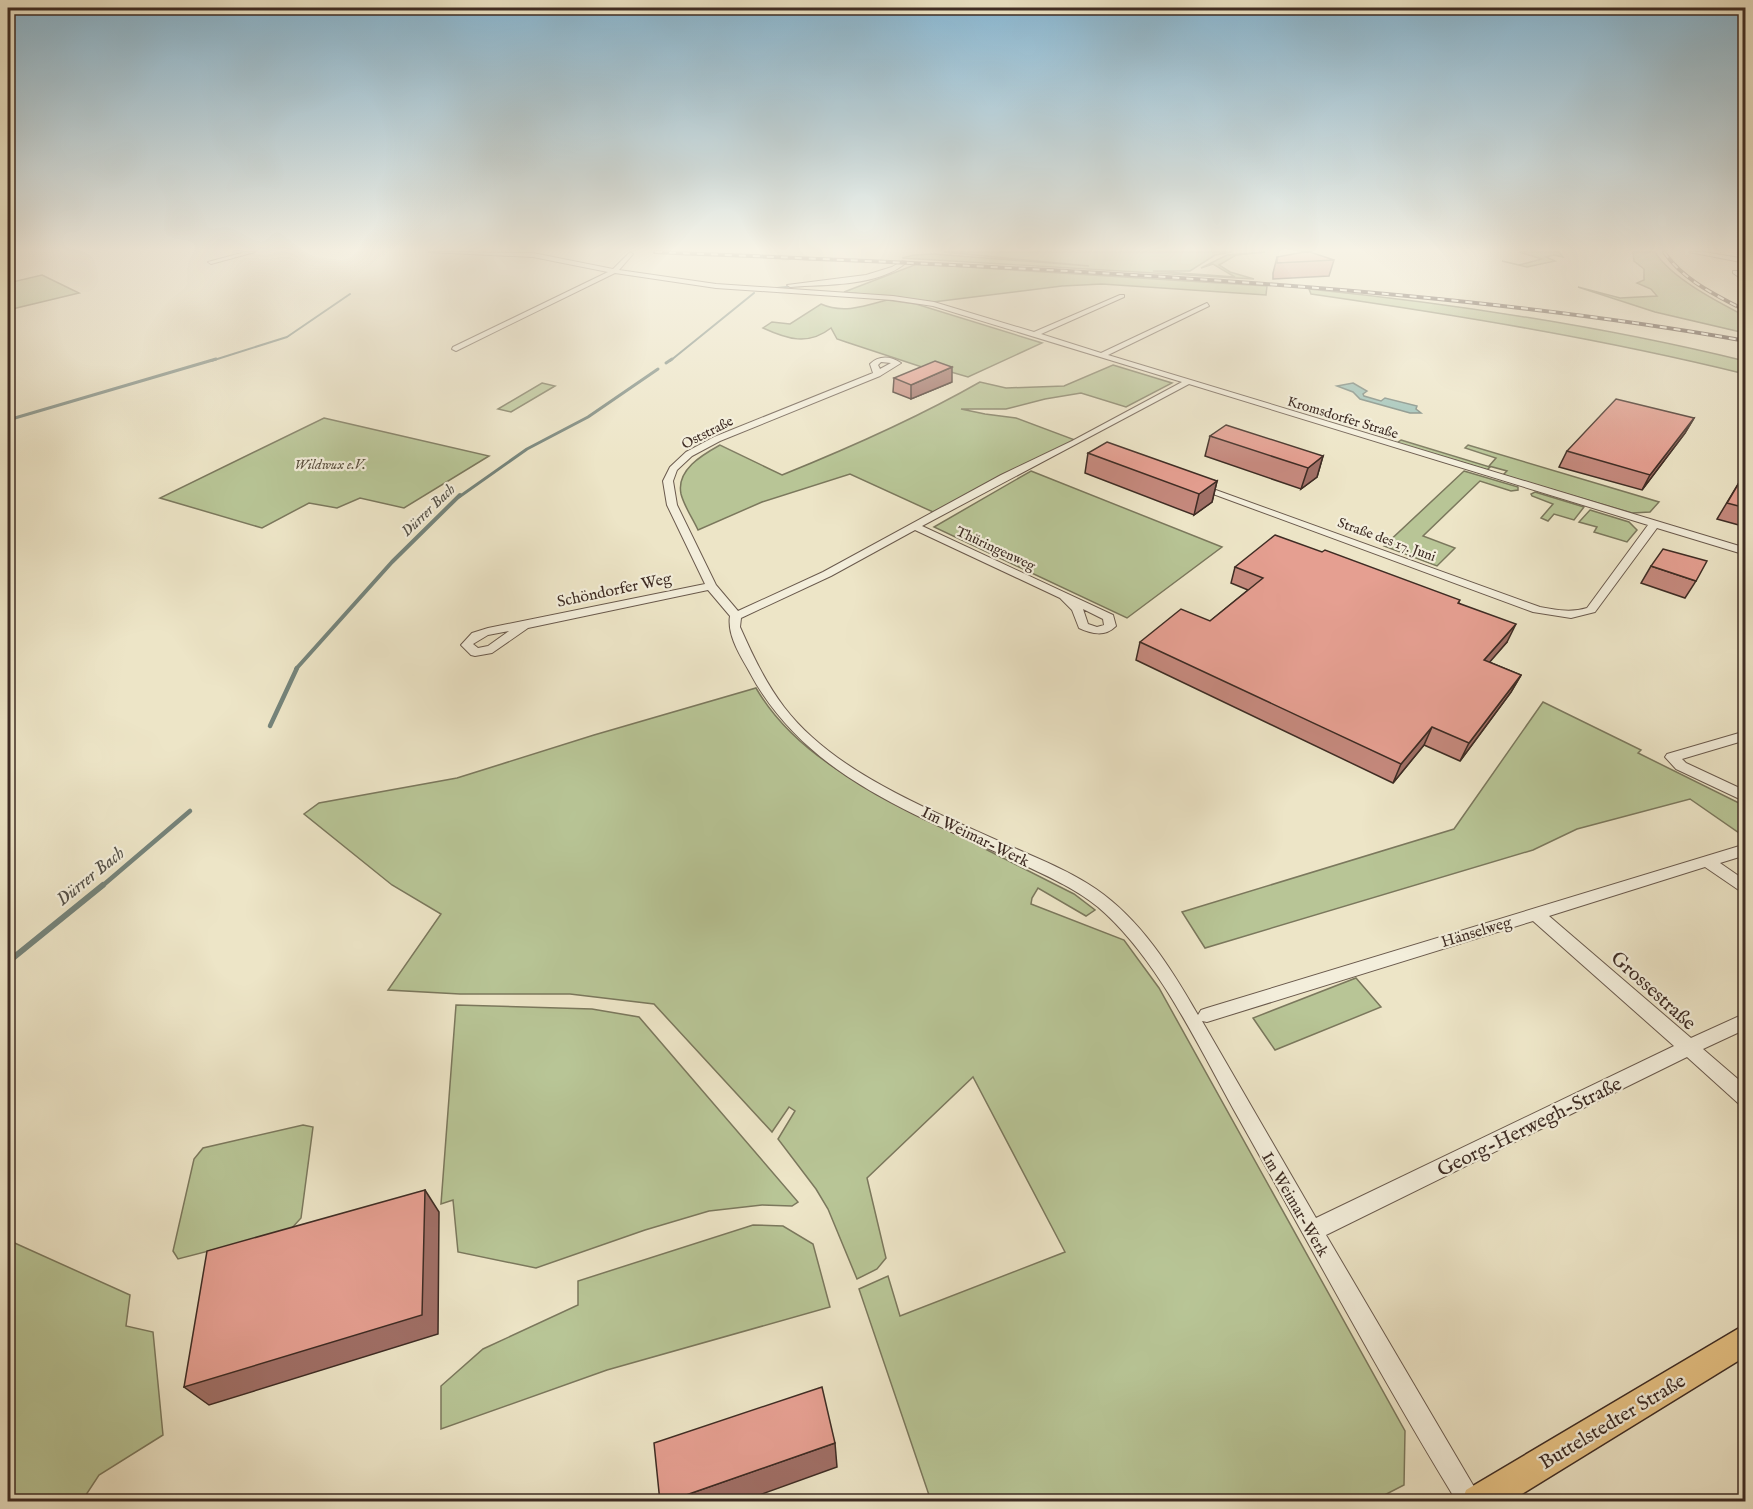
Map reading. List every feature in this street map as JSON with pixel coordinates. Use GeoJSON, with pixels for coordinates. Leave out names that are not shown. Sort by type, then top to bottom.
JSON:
{"type":"FeatureCollection","features":[{"type":"Feature","properties":{"kind":"main road","name":"Buttelstedter Straße"},"geometry":{"type":"LineString","coordinates":[[1478,1502],[1746,1339]]}},
{"type":"Feature","properties":{"kind":"street"},"geometry":{"type":"LineString","coordinates":[[456,349],[510,322]]}},
{"type":"Feature","properties":{"kind":"street","name":"Kromsdorfer Straße"},"geometry":{"type":"LineString","coordinates":[[993,322],[1746,552]]}},
{"type":"Feature","properties":{"kind":"street"},"geometry":{"type":"LineString","coordinates":[[1034,335],[1063,322]]}},
{"type":"Feature","properties":{"kind":"street"},"geometry":{"type":"LineString","coordinates":[[1100,356],[1169,322]]}},
{"type":"Feature","properties":{"kind":"street","name":"Oststraße"},"geometry":{"type":"LineString","coordinates":[[736,616],[711,586],[669,499],[668,482],[673,469],[689,454],[717,439],[877,374]]}},
{"type":"Feature","properties":{"kind":"street"},"geometry":{"type":"LineString","coordinates":[[736,616],[827,574],[1004,477],[1081,445],[1186,383]]}},
{"type":"Feature","properties":{"kind":"street","name":"Straße des 17. Juni"},"geometry":{"type":"LineString","coordinates":[[1183,482],[1527,607],[1556,614],[1583,613],[1591,610],[1654,525]]}},
{"type":"Feature","properties":{"kind":"street","name":"Thüringenweg"},"geometry":{"type":"LineString","coordinates":[[914,526],[1064,596]]}},
{"type":"Feature","properties":{"kind":"street","name":"Schöndorfer Weg"},"geometry":{"type":"LineString","coordinates":[[524,625],[711,586]]}},
{"type":"Feature","properties":{"kind":"street","name":"Im Weimar-Werk"},"geometry":{"type":"LineString","coordinates":[[736,616],[734,627],[767,693],[801,734],[839,765],[881,790],[1057,875],[1091,894],[1134,933],[1176,992],[1431,1439],[1471,1502]]}},
{"type":"Feature","properties":{"kind":"street"},"geometry":{"type":"LineString","coordinates":[[1746,735],[1672,757],[1681,766],[1746,797]]}},
{"type":"Feature","properties":{"kind":"street","name":"Hänselweg"},"geometry":{"type":"LineString","coordinates":[[1207,1015],[1746,849]]}},
{"type":"Feature","properties":{"kind":"street"},"geometry":{"type":"LineString","coordinates":[[1705,860],[1746,889]]}},
{"type":"Feature","properties":{"kind":"street","name":"Grossestraße"},"geometry":{"type":"LineString","coordinates":[[1535,913],[1746,1098]]}},
{"type":"Feature","properties":{"kind":"street","name":"Georg-Herwegh-Straße"},"geometry":{"type":"LineString","coordinates":[[1311,1231],[1746,1020]]}},
{"type":"Feature","properties":{"kind":"green space"},"geometry":{"type":"Polygon","coordinates":[[[771,322],[976,322],[1042,343],[968,377],[951,372],[934,371],[837,339],[831,328],[814,337],[797,339],[763,328],[771,322]]]}},
{"type":"Feature","properties":{"kind":"green space"},"geometry":{"type":"Polygon","coordinates":[[[1492,322],[1556,322],[1691,348],[1745,361],[1745,374],[1692,361],[1492,322]]]}},
{"type":"Feature","properties":{"kind":"green space"},"geometry":{"type":"Polygon","coordinates":[[[1700,322],[1745,322],[1745,333],[1700,322]]]}},
{"type":"Feature","properties":{"kind":"green space"},"geometry":{"type":"Polygon","coordinates":[[[1113,365],[1172,383],[1126,407],[1081,393],[1006,409],[961,409],[1016,418],[1075,440],[933,512],[850,474],[762,502],[698,530],[681,494],[682,478],[686,471],[698,459],[720,445],[782,475],[882,432],[980,382],[1006,388],[1064,386],[1113,365]]]}},
{"type":"Feature","properties":{"kind":"green space"},"geometry":{"type":"Polygon","coordinates":[[[542,383],[555,386],[511,412],[498,409],[542,383]]]}},
{"type":"Feature","properties":{"kind":"green space","name":"Wildwux e.V."},"geometry":{"type":"Polygon","coordinates":[[[324,418],[489,456],[404,508],[360,498],[337,508],[309,503],[262,528],[160,498],[324,418]]]}},
{"type":"Feature","properties":{"kind":"green space"},"geometry":{"type":"Polygon","coordinates":[[[1401,440],[1490,467],[1487,470],[1397,443],[1401,440]]]}},
{"type":"Feature","properties":{"kind":"green space"},"geometry":{"type":"Polygon","coordinates":[[[1468,445],[1659,502],[1650,512],[1632,513],[1503,475],[1507,471],[1489,466],[1496,458],[1465,448],[1468,445]]]}},
{"type":"Feature","properties":{"kind":"green space"},"geometry":{"type":"Polygon","coordinates":[[[1031,471],[1222,547],[1127,618],[934,527],[1031,471]]]}},
{"type":"Feature","properties":{"kind":"green space"},"geometry":{"type":"Polygon","coordinates":[[[1464,471],[1518,487],[1518,490],[1511,491],[1480,481],[1423,536],[1455,548],[1437,566],[1384,546],[1464,471]]]}},
{"type":"Feature","properties":{"kind":"green space"},"geometry":{"type":"Polygon","coordinates":[[[1535,492],[1584,507],[1574,520],[1554,514],[1548,521],[1541,518],[1553,504],[1532,496],[1531,494],[1535,492]]]}},
{"type":"Feature","properties":{"kind":"green space"},"geometry":{"type":"Polygon","coordinates":[[[1590,510],[1629,522],[1637,530],[1627,542],[1594,532],[1597,527],[1579,522],[1590,510]]]}},
{"type":"Feature","properties":{"kind":"green space"},"geometry":{"type":"Polygon","coordinates":[[[756,688],[792,734],[838,770],[888,799],[1074,894],[1095,910],[1086,916],[1038,888],[1031,904],[1124,940],[1159,988],[1405,1431],[1404,1485],[1371,1502],[931,1501],[859,1289],[888,1276],[900,1316],[1065,1252],[973,1077],[867,1178],[886,1258],[877,1269],[857,1279],[828,1209],[816,1189],[778,1139],[795,1111],[789,1107],[772,1132],[654,1004],[570,994],[460,994],[388,990],[441,914],[392,885],[304,814],[319,803],[457,778],[756,688]]]}},
{"type":"Feature","properties":{"kind":"green space"},"geometry":{"type":"Polygon","coordinates":[[[1543,702],[1641,750],[1638,753],[1745,806],[1745,837],[1690,799],[1577,829],[1533,850],[1205,948],[1182,912],[1454,829],[1543,702]]]}},
{"type":"Feature","properties":{"kind":"green space"},"geometry":{"type":"Polygon","coordinates":[[[1356,978],[1381,1007],[1275,1050],[1253,1018],[1356,978]]]}},
{"type":"Feature","properties":{"kind":"green space"},"geometry":{"type":"Polygon","coordinates":[[[456,1005],[592,1009],[639,1017],[798,1202],[792,1206],[762,1205],[709,1211],[645,1230],[536,1268],[458,1252],[453,1200],[441,1204],[456,1005]]]}},
{"type":"Feature","properties":{"kind":"green space"},"geometry":{"type":"Polygon","coordinates":[[[303,1125],[313,1127],[301,1218],[290,1230],[178,1259],[173,1251],[194,1159],[203,1148],[303,1125]]]}},
{"type":"Feature","properties":{"kind":"green space"},"geometry":{"type":"Polygon","coordinates":[[[753,1225],[783,1226],[813,1244],[830,1307],[607,1370],[441,1429],[441,1386],[483,1349],[578,1305],[578,1281],[753,1225]]]}},
{"type":"Feature","properties":{"kind":"green space"},"geometry":{"type":"Polygon","coordinates":[[[8,1240],[130,1295],[126,1326],[153,1332],[163,1435],[99,1475],[82,1501],[8,1501],[8,1240]]]}},
{"type":"Feature","properties":{"kind":"water"},"geometry":{"type":"Polygon","coordinates":[[[1353,383],[1367,391],[1363,394],[1364,396],[1381,401],[1385,398],[1417,406],[1416,409],[1421,413],[1410,413],[1360,399],[1353,392],[1337,386],[1353,383]]]}},
{"type":"Feature","properties":{"kind":"building"},"geometry":{"type":"Polygon","coordinates":[[[935,361],[952,367],[911,385],[894,378],[935,361]]]}},
{"type":"Feature","properties":{"kind":"building"},"geometry":{"type":"Polygon","coordinates":[[[1616,399],[1694,418],[1650,475],[1567,451],[1616,399]]]}},
{"type":"Feature","properties":{"kind":"building"},"geometry":{"type":"Polygon","coordinates":[[[1226,425],[1323,456],[1308,468],[1210,436],[1226,425]]]}},
{"type":"Feature","properties":{"kind":"building"},"geometry":{"type":"Polygon","coordinates":[[[1107,442],[1217,481],[1199,494],[1088,453],[1107,442]]]}},
{"type":"Feature","properties":{"kind":"building"},"geometry":{"type":"Polygon","coordinates":[[[1746,471],[1746,508],[1727,503],[1746,471]]]}},
{"type":"Feature","properties":{"kind":"building"},"geometry":{"type":"Polygon","coordinates":[[[1275,535],[1322,552],[1325,550],[1460,600],[1458,603],[1516,624],[1484,660],[1521,675],[1469,743],[1432,727],[1401,764],[1140,642],[1181,609],[1210,621],[1263,578],[1235,567],[1275,535]]]}},
{"type":"Feature","properties":{"kind":"building"},"geometry":{"type":"Polygon","coordinates":[[[1663,549],[1707,561],[1696,581],[1651,566],[1663,549]]]}},
{"type":"Feature","properties":{"kind":"building"},"geometry":{"type":"Polygon","coordinates":[[[425,1190],[422,1315],[184,1387],[207,1251],[425,1190]]]}},
{"type":"Feature","properties":{"kind":"building"},"geometry":{"type":"Polygon","coordinates":[[[822,1387],[835,1443],[666,1502],[660,1502],[654,1443],[822,1387]]]}},
{"type":"Feature","properties":{"kind":"waterway"},"geometry":{"type":"LineString","coordinates":[[211,361],[287,337],[308,322]]}},
{"type":"Feature","properties":{"kind":"waterway","name":"Dürrer Bach"},"geometry":{"type":"LineString","coordinates":[[670,361],[718,322]]}},
{"type":"Feature","properties":{"kind":"waterway"},"geometry":{"type":"LineString","coordinates":[[8,420],[216,359]]}},
{"type":"Feature","properties":{"kind":"waterway","name":"Dürrer Bach"},"geometry":{"type":"LineString","coordinates":[[666,363],[672,359]]}},
{"type":"Feature","properties":{"kind":"waterway","name":"Dürrer Bach"},"geometry":{"type":"LineString","coordinates":[[459,497],[527,449],[588,417],[658,369]]}},
{"type":"Feature","properties":{"kind":"waterway","name":"Dürrer Bach"},"geometry":{"type":"LineString","coordinates":[[296,669],[392,562],[460,495]]}},
{"type":"Feature","properties":{"kind":"waterway","name":"Dürrer Bach"},"geometry":{"type":"LineString","coordinates":[[270,726],[297,668]]}},
{"type":"Feature","properties":{"kind":"waterway","name":"Dürrer Bach"},"geometry":{"type":"LineString","coordinates":[[101,887],[190,811]]}},
{"type":"Feature","properties":{"kind":"waterway","name":"Dürrer Bach"},"geometry":{"type":"LineString","coordinates":[[8,962],[103,885]]}},
{"type":"Feature","properties":{"kind":"railway"},"geometry":{"type":"LineString","coordinates":[[1630,322],[1746,341]]}}]}
